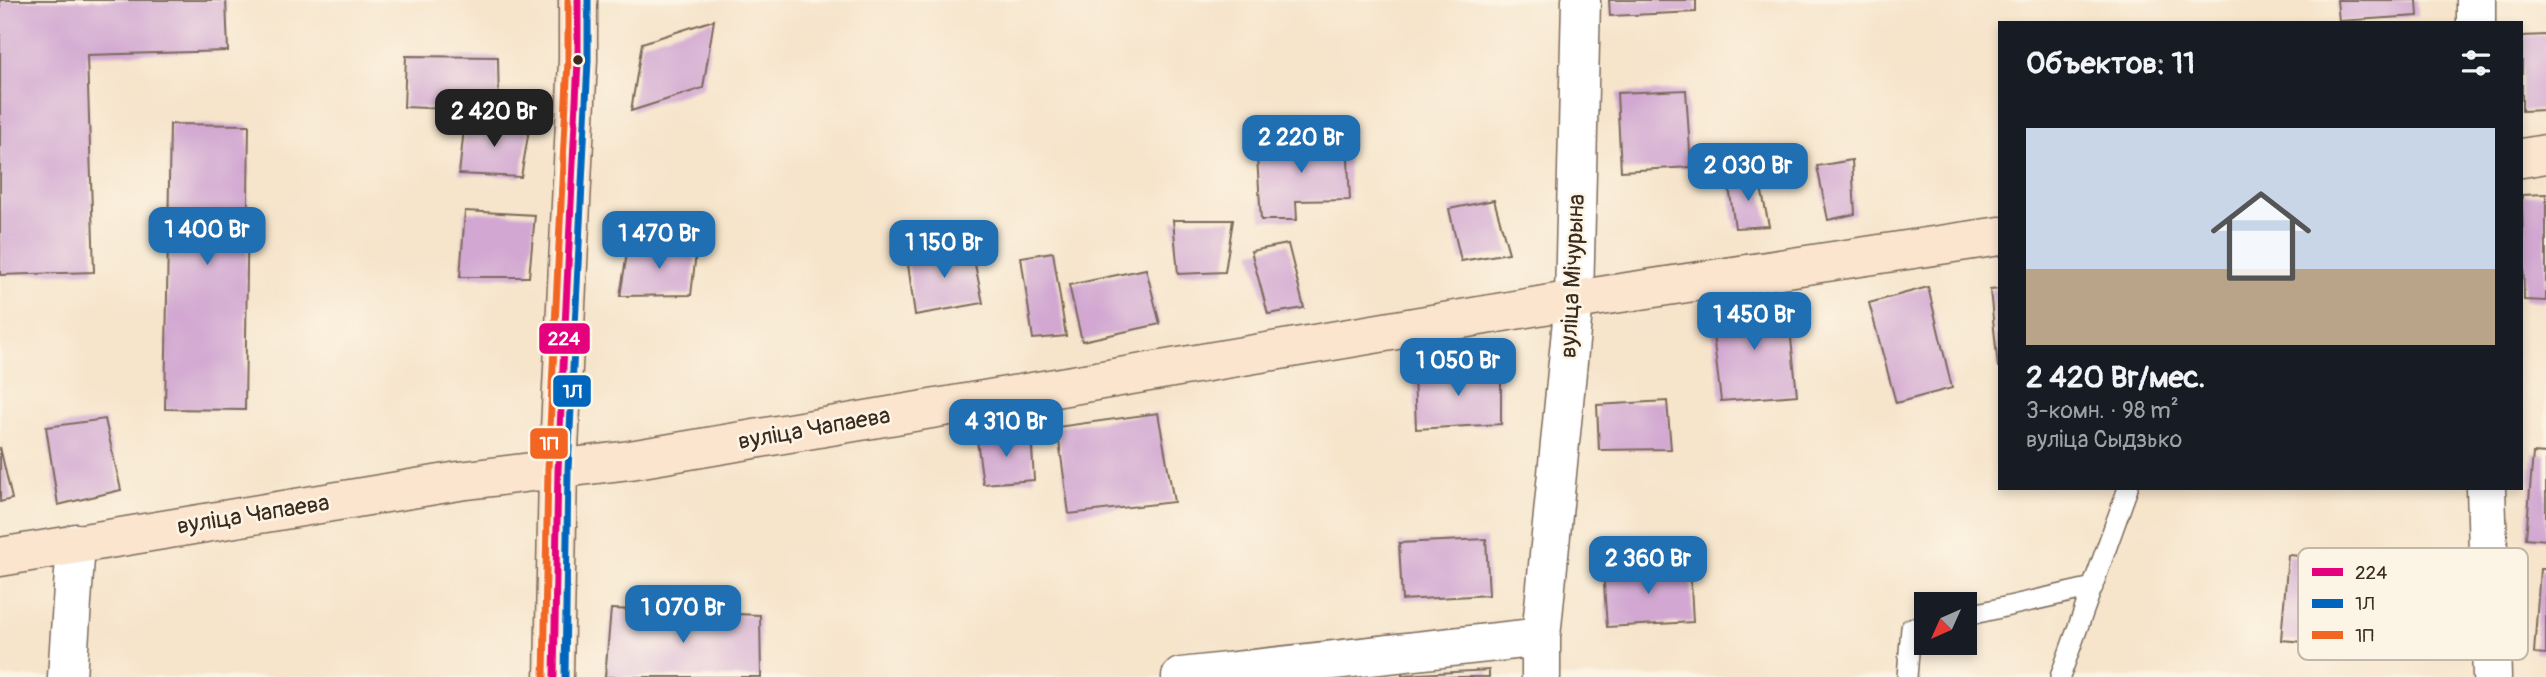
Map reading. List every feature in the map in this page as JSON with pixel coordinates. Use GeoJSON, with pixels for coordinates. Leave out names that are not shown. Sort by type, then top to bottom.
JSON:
{"type":"FeatureCollection","features":[{"type":"Feature","properties":{"kind":"street"},"geometry":{"type":"LineString","coordinates":[[554,677],[558,470],[578,60],[578,0]]}},
{"type":"Feature","properties":{"kind":"street","name":"вуліца Мічурына"},"geometry":{"type":"LineString","coordinates":[[1541,677],[1541,637],[1574,300],[1581,0]]}},
{"type":"Feature","properties":{"kind":"street"},"geometry":{"type":"LineString","coordinates":[[2476,0],[2476,21]]}},
{"type":"Feature","properties":{"kind":"street"},"geometry":{"type":"LineString","coordinates":[[2523,158],[2546,154]]}},
{"type":"Feature","properties":{"kind":"street","name":"вуліца Чапаева"},"geometry":{"type":"LineString","coordinates":[[0,557],[460,481],[658,455],[1574,300],[1998,236]]}},
{"type":"Feature","properties":{"kind":"street"},"geometry":{"type":"LineString","coordinates":[[2486,490],[2488,548]]}},
{"type":"Feature","properties":{"kind":"street"},"geometry":{"type":"LineString","coordinates":[[67,677],[76,543]]}},
{"type":"Feature","properties":{"kind":"street"},"geometry":{"type":"LineString","coordinates":[[1181,677],[1541,637]]}},
{"type":"Feature","properties":{"kind":"lane"},"geometry":{"type":"LineString","coordinates":[[2060,677],[2129,490]]}},
{"type":"Feature","properties":{"kind":"lane"},"geometry":{"type":"LineString","coordinates":[[1978,613],[2093,587]]}},
{"type":"Feature","properties":{"kind":"lane"},"geometry":{"type":"LineString","coordinates":[[1907,677],[1911,628],[1914,627]]}},
{"type":"Feature","properties":{"kind":"building"},"geometry":{"type":"Polygon","coordinates":[[[0,0],[226,0],[228,51],[87,55],[94,272],[0,275],[0,0]]]}},
{"type":"Feature","properties":{"kind":"building"},"geometry":{"type":"Polygon","coordinates":[[[1609,0],[1696,0],[1696,12],[1610,16],[1609,0]]]}},
{"type":"Feature","properties":{"kind":"building"},"geometry":{"type":"Polygon","coordinates":[[[2337,0],[2417,0],[2418,16],[2339,21],[2337,0]]]}},
{"type":"Feature","properties":{"kind":"building"},"geometry":{"type":"Polygon","coordinates":[[[714,20],[703,88],[631,111],[642,43],[714,20]]]}},
{"type":"Feature","properties":{"kind":"building"},"geometry":{"type":"Polygon","coordinates":[[[2546,35],[2546,110],[2523,111],[2523,36],[2546,35]]]}},
{"type":"Feature","properties":{"kind":"building"},"geometry":{"type":"Polygon","coordinates":[[[406,56],[498,57],[499,111],[404,107],[406,56]]]}},
{"type":"Feature","properties":{"kind":"building"},"geometry":{"type":"Polygon","coordinates":[[[1686,90],[1691,167],[1621,171],[1617,93],[1686,90]]]}},
{"type":"Feature","properties":{"kind":"building"},"geometry":{"type":"Polygon","coordinates":[[[465,120],[530,124],[521,177],[459,174],[465,120]]]}},
{"type":"Feature","properties":{"kind":"building"},"geometry":{"type":"Polygon","coordinates":[[[170,124],[249,125],[245,410],[165,409],[170,124]]]}},
{"type":"Feature","properties":{"kind":"building"},"geometry":{"type":"Polygon","coordinates":[[[1347,140],[1350,200],[1296,201],[1297,220],[1261,220],[1256,142],[1347,140]]]}},
{"type":"Feature","properties":{"kind":"building"},"geometry":{"type":"Polygon","coordinates":[[[1852,160],[1855,214],[1828,220],[1817,166],[1852,160]]]}},
{"type":"Feature","properties":{"kind":"building"},"geometry":{"type":"Polygon","coordinates":[[[1759,178],[1769,226],[1735,228],[1728,180],[1759,178]]]}},
{"type":"Feature","properties":{"kind":"building"},"geometry":{"type":"Polygon","coordinates":[[[2546,194],[2546,301],[2524,300],[2523,195],[2546,194]]]}},
{"type":"Feature","properties":{"kind":"building"},"geometry":{"type":"Polygon","coordinates":[[[1494,200],[1509,253],[1461,261],[1449,209],[1494,200]]]}},
{"type":"Feature","properties":{"kind":"building"},"geometry":{"type":"Polygon","coordinates":[[[465,211],[535,215],[529,277],[460,277],[465,211]]]}},
{"type":"Feature","properties":{"kind":"building"},"geometry":{"type":"Polygon","coordinates":[[[1173,220],[1233,220],[1225,272],[1178,274],[1173,220]]]}},
{"type":"Feature","properties":{"kind":"building"},"geometry":{"type":"Polygon","coordinates":[[[1288,244],[1304,308],[1268,314],[1251,251],[1288,244]]]}},
{"type":"Feature","properties":{"kind":"building"},"geometry":{"type":"Polygon","coordinates":[[[697,245],[691,295],[620,296],[628,247],[697,245]]]}},
{"type":"Feature","properties":{"kind":"building"},"geometry":{"type":"Polygon","coordinates":[[[971,245],[983,303],[915,315],[907,257],[971,245]]]}},
{"type":"Feature","properties":{"kind":"building"},"geometry":{"type":"Polygon","coordinates":[[[1053,252],[1066,336],[1033,339],[1021,257],[1053,252]]]}},
{"type":"Feature","properties":{"kind":"building"},"geometry":{"type":"Polygon","coordinates":[[[1146,269],[1160,324],[1082,341],[1069,285],[1146,269]]]}},
{"type":"Feature","properties":{"kind":"building"},"geometry":{"type":"Polygon","coordinates":[[[1928,287],[1952,388],[1896,403],[1869,303],[1928,287]]]}},
{"type":"Feature","properties":{"kind":"building"},"geometry":{"type":"Polygon","coordinates":[[[1998,289],[1998,367],[1990,290],[1998,289]]]}},
{"type":"Feature","properties":{"kind":"building"},"geometry":{"type":"Polygon","coordinates":[[[1787,301],[1797,395],[1721,401],[1710,310],[1787,301]]]}},
{"type":"Feature","properties":{"kind":"building"},"geometry":{"type":"Polygon","coordinates":[[[1501,366],[1501,424],[1416,429],[1414,373],[1501,366]]]}},
{"type":"Feature","properties":{"kind":"building"},"geometry":{"type":"Polygon","coordinates":[[[1667,401],[1671,449],[1599,450],[1597,405],[1667,401]]]}},
{"type":"Feature","properties":{"kind":"building"},"geometry":{"type":"Polygon","coordinates":[[[1158,413],[1174,502],[1069,514],[1057,427],[1158,413]]]}},
{"type":"Feature","properties":{"kind":"building"},"geometry":{"type":"Polygon","coordinates":[[[105,419],[121,490],[58,505],[46,427],[105,419]]]}},
{"type":"Feature","properties":{"kind":"building"},"geometry":{"type":"Polygon","coordinates":[[[1031,433],[1034,480],[983,484],[977,440],[1031,433]]]}},
{"type":"Feature","properties":{"kind":"building"},"geometry":{"type":"Polygon","coordinates":[[[0,447],[12,499],[0,502],[0,447]]]}},
{"type":"Feature","properties":{"kind":"building"},"geometry":{"type":"Polygon","coordinates":[[[2533,453],[2546,454],[2546,540],[2526,538],[2533,453]]]}},
{"type":"Feature","properties":{"kind":"building"},"geometry":{"type":"Polygon","coordinates":[[[1486,539],[1489,595],[1402,600],[1399,543],[1486,539]]]}},
{"type":"Feature","properties":{"kind":"building"},"geometry":{"type":"Polygon","coordinates":[[[2288,555],[2298,556],[2298,641],[2281,640],[2288,555]]]}},
{"type":"Feature","properties":{"kind":"building"},"geometry":{"type":"Polygon","coordinates":[[[1690,566],[1693,622],[1607,627],[1603,570],[1690,566]]]}},
{"type":"Feature","properties":{"kind":"building"},"geometry":{"type":"Polygon","coordinates":[[[2540,569],[2546,569],[2546,654],[2534,653],[2540,569]]]}},
{"type":"Feature","properties":{"kind":"building"},"geometry":{"type":"Polygon","coordinates":[[[611,609],[760,615],[761,677],[605,677],[611,609]]]}},
{"type":"Feature","properties":{"kind":"building"},"geometry":{"type":"Polygon","coordinates":[[[1489,670],[1489,677],[1402,677],[1402,675],[1489,670]]]}},
{"type":"Feature","properties":{"kind":"transit line","name":"1П"},"geometry":{"type":"LineString","coordinates":[[544,677],[548,469],[568,60],[568,0]]}},
{"type":"Feature","properties":{"kind":"transit line","name":"224"},"geometry":{"type":"LineString","coordinates":[[554,677],[558,470],[578,60],[578,0]]}},
{"type":"Feature","properties":{"kind":"transit line","name":"1Л"},"geometry":{"type":"LineString","coordinates":[[565,677],[568,470],[588,61],[588,0]]}}]}
